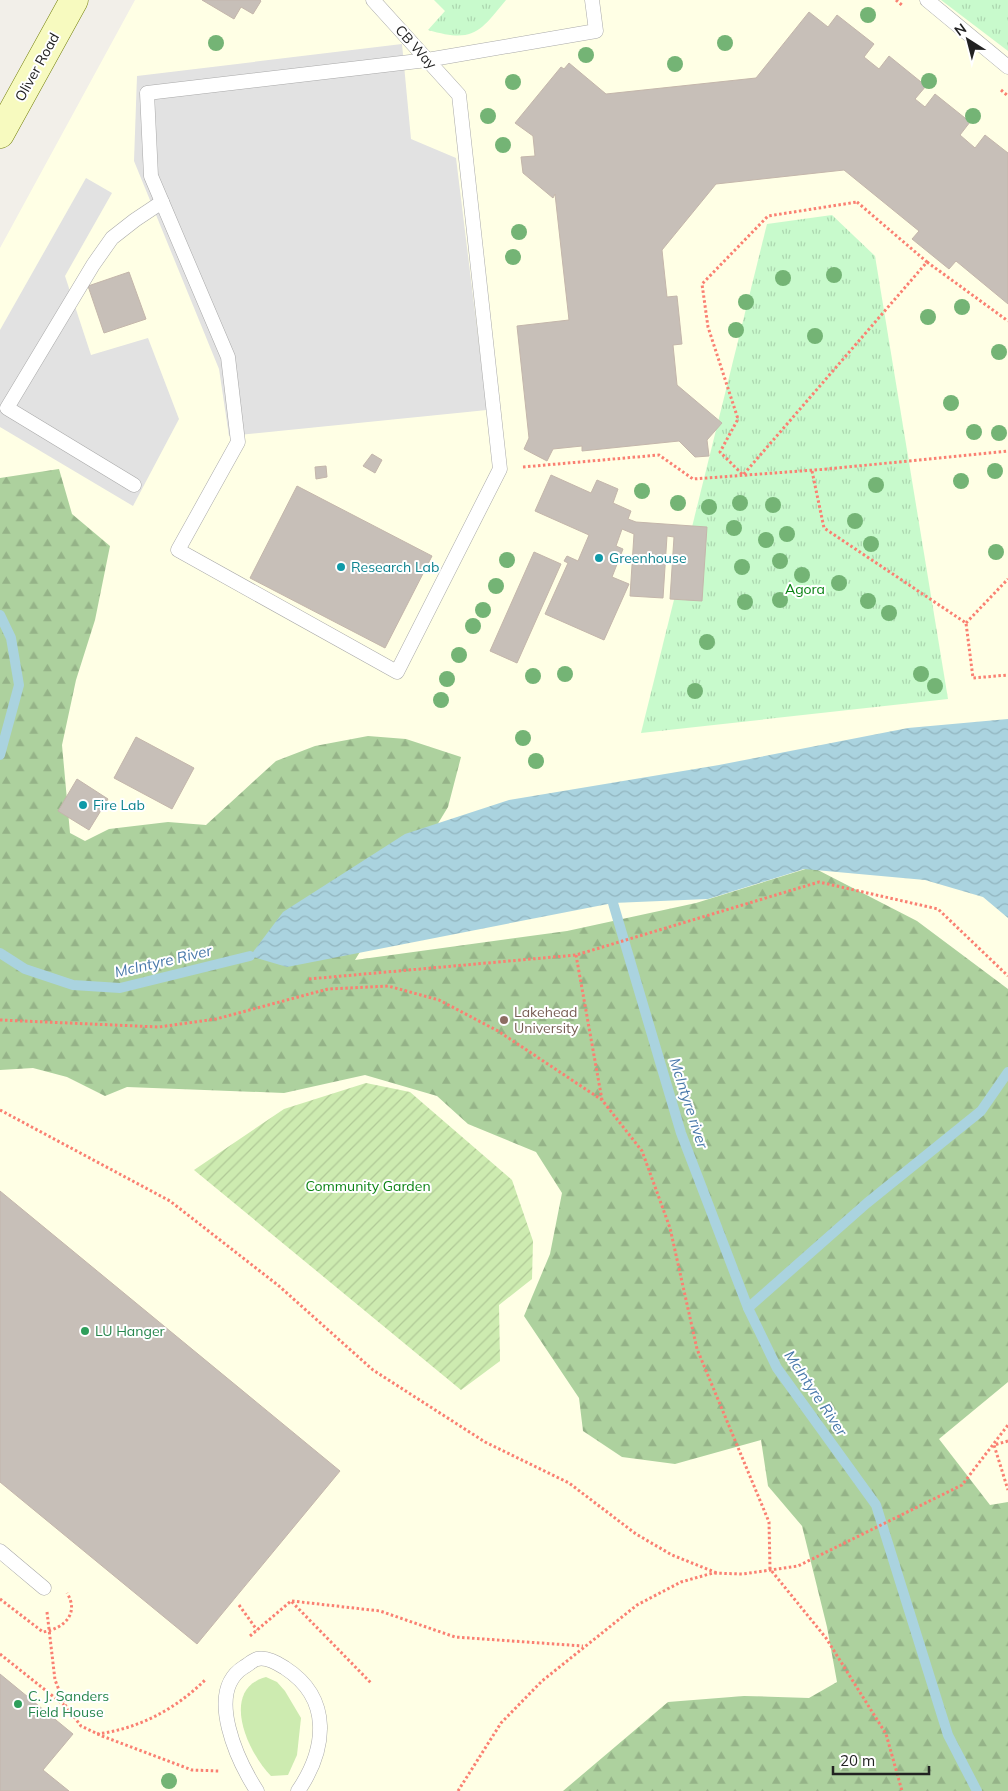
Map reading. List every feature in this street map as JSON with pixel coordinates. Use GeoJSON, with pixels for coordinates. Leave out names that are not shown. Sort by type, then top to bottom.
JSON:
{"type":"FeatureCollection","features":[{"type":"Feature","properties":{"kind":"main road","name":"Oliver Road"},"geometry":{"type":"LineString","coordinates":[[0,134],[74,0]]}},
{"type":"Feature","properties":{"kind":"lane","name":"CB Way"},"geometry":{"type":"LineString","coordinates":[[373,0],[459,95],[500,469]]}},
{"type":"Feature","properties":{"kind":"lane"},"geometry":{"type":"LineString","coordinates":[[500,469],[397,672],[178,550],[238,442],[228,357],[151,176],[148,93],[427,60],[596,31],[592,0]]}},
{"type":"Feature","properties":{"kind":"lane"},"geometry":{"type":"LineString","coordinates":[[927,0],[1008,67]]}},
{"type":"Feature","properties":{"kind":"lane"},"geometry":{"type":"LineString","coordinates":[[134,485],[7,408],[112,238],[162,202]]}},
{"type":"Feature","properties":{"kind":"lane"},"geometry":{"type":"LineString","coordinates":[[0,1551],[44,1588]]}},
{"type":"Feature","properties":{"kind":"lane"},"geometry":{"type":"LineString","coordinates":[[257,1791],[242,1766],[233,1745],[228,1724],[227,1692],[232,1680],[240,1670],[257,1659],[273,1661],[290,1671],[310,1691],[319,1716],[320,1746],[309,1775],[298,1791]]}},
{"type":"Feature","properties":{"kind":"path"},"geometry":{"type":"LineString","coordinates":[[743,475],[720,452],[738,419],[708,327],[702,284],[768,216],[857,202],[927,262],[1008,321]]}},
{"type":"Feature","properties":{"kind":"path"},"geometry":{"type":"LineString","coordinates":[[743,475],[927,262]]}},
{"type":"Feature","properties":{"kind":"path"},"geometry":{"type":"LineString","coordinates":[[500,469],[659,455],[693,479],[812,471],[1008,451]]}},
{"type":"Feature","properties":{"kind":"path"},"geometry":{"type":"LineString","coordinates":[[812,471],[824,528],[966,623]]}},
{"type":"Feature","properties":{"kind":"path"},"geometry":{"type":"LineString","coordinates":[[1008,579],[966,623],[972,678],[1008,675]]}},
{"type":"Feature","properties":{"kind":"path"},"geometry":{"type":"LineString","coordinates":[[309,979],[576,955],[819,882],[938,909],[1008,976]]}},
{"type":"Feature","properties":{"kind":"path"},"geometry":{"type":"LineString","coordinates":[[576,955],[602,1100]]}},
{"type":"Feature","properties":{"kind":"path"},"geometry":{"type":"LineString","coordinates":[[0,1020],[159,1027],[216,1019],[328,989],[388,986],[439,1000],[498,1031],[602,1100],[642,1151],[670,1228],[697,1349],[770,1522],[770,1569],[826,1638],[886,1734],[902,1791]]}},
{"type":"Feature","properties":{"kind":"path"},"geometry":{"type":"LineString","coordinates":[[0,1110],[170,1201],[279,1286],[373,1370],[485,1442],[569,1483],[636,1534],[672,1555],[718,1573]]}},
{"type":"Feature","properties":{"kind":"path"},"geometry":{"type":"LineString","coordinates":[[458,1791],[501,1723],[542,1681],[637,1605],[681,1582],[718,1573],[743,1574],[798,1566],[962,1485],[1008,1425]]}},
{"type":"Feature","properties":{"kind":"path"},"geometry":{"type":"LineString","coordinates":[[994,1445],[1008,1441]]}},
{"type":"Feature","properties":{"kind":"path"},"geometry":{"type":"LineString","coordinates":[[994,1445],[1008,1490]]}},
{"type":"Feature","properties":{"kind":"path"},"geometry":{"type":"LineString","coordinates":[[44,1588],[55,1680],[65,1705]]}},
{"type":"Feature","properties":{"kind":"path"},"geometry":{"type":"LineString","coordinates":[[0,1599],[43,1632],[49,1631],[59,1629],[66,1621],[71,1609],[69,1597],[64,1588]]}},
{"type":"Feature","properties":{"kind":"path"},"geometry":{"type":"LineString","coordinates":[[291,1601],[380,1611],[456,1637],[584,1646]]}},
{"type":"Feature","properties":{"kind":"path"},"geometry":{"type":"LineString","coordinates":[[239,1606],[257,1630]]}},
{"type":"Feature","properties":{"kind":"path"},"geometry":{"type":"LineString","coordinates":[[0,1654],[65,1705],[81,1726],[97,1734],[192,1770],[219,1771],[242,1766]]}},
{"type":"Feature","properties":{"kind":"path"},"geometry":{"type":"LineString","coordinates":[[97,1734],[121,1731],[146,1720],[177,1703],[207,1678]]}},
{"type":"Feature","properties":{"kind":"shaded area","name":"Lakehead University"},"geometry":{"type":"Polygon","coordinates":[[[135,0],[1008,0],[1008,1791],[0,1791],[0,248],[135,0]]]}},
{"type":"Feature","properties":{"kind":"shaded area"},"geometry":{"type":"Polygon","coordinates":[[[402,44],[411,139],[456,158],[487,410],[229,436],[219,369],[134,161],[137,76],[402,44]]]}},
{"type":"Feature","properties":{"kind":"shaded area"},"geometry":{"type":"Polygon","coordinates":[[[86,178],[112,193],[65,276],[91,355],[148,338],[179,419],[133,506],[0,427],[0,330],[86,178]]]}},
{"type":"Feature","properties":{"kind":"green space"},"geometry":{"type":"Polygon","coordinates":[[[434,0],[506,0],[489,20],[474,32],[465,35],[455,35],[428,30],[445,11],[434,0]]]}},
{"type":"Feature","properties":{"kind":"green space"},"geometry":{"type":"Polygon","coordinates":[[[941,0],[1008,0],[1008,51],[941,0]]]}},
{"type":"Feature","properties":{"kind":"green space","name":"Agora"},"geometry":{"type":"Polygon","coordinates":[[[832,215],[875,256],[948,699],[641,733],[767,224],[832,215]]]}},
{"type":"Feature","properties":{"kind":"green space"},"geometry":{"type":"Polygon","coordinates":[[[59,469],[72,514],[110,546],[95,620],[76,680],[62,745],[70,833],[85,841],[109,829],[168,822],[206,825],[276,761],[315,746],[368,736],[406,739],[461,757],[448,807],[355,960],[567,931],[696,903],[812,867],[917,921],[1008,989],[1008,1382],[939,1439],[990,1505],[1008,1502],[1008,1791],[563,1791],[668,1702],[744,1696],[809,1698],[837,1682],[827,1627],[802,1526],[768,1486],[761,1440],[675,1464],[622,1457],[583,1431],[579,1398],[524,1316],[550,1254],[562,1193],[536,1152],[468,1124],[437,1096],[365,1075],[284,1093],[127,1087],[105,1096],[67,1077],[33,1068],[0,1070],[0,478],[59,469]]]}},
{"type":"Feature","properties":{"kind":"green space","name":"Community Garden"},"geometry":{"type":"Polygon","coordinates":[[[366,1083],[410,1092],[512,1180],[533,1241],[532,1279],[499,1305],[500,1361],[461,1390],[194,1170],[284,1109],[366,1083]]]}},
{"type":"Feature","properties":{"kind":"green space"},"geometry":{"type":"Polygon","coordinates":[[[266,1677],[277,1682],[285,1691],[301,1718],[297,1755],[288,1775],[271,1776],[262,1766],[247,1738],[242,1723],[241,1708],[244,1695],[252,1684],[266,1677]]]}},
{"type":"Feature","properties":{"kind":"water"},"geometry":{"type":"Polygon","coordinates":[[[1008,719],[1008,918],[983,897],[925,880],[804,869],[708,899],[613,903],[287,967],[250,956],[283,912],[405,834],[509,800],[719,765],[908,728],[1008,719]]]}},
{"type":"Feature","properties":{"kind":"building"},"geometry":{"type":"Polygon","coordinates":[[[202,0],[261,1],[253,14],[241,7],[234,19],[202,0]]]}},
{"type":"Feature","properties":{"kind":"building"},"geometry":{"type":"Polygon","coordinates":[[[809,12],[828,27],[837,15],[874,44],[864,57],[879,69],[889,56],[926,86],[915,99],[925,107],[935,94],[970,122],[960,135],[975,148],[985,135],[1008,153],[1008,304],[956,261],[949,269],[912,239],[919,231],[844,170],[716,184],[662,250],[667,297],[677,296],[682,344],[673,345],[677,385],[722,423],[707,440],[709,456],[695,457],[679,441],[582,451],[582,446],[553,449],[547,461],[524,449],[529,438],[517,326],[569,320],[555,194],[553,198],[523,173],[521,157],[535,156],[533,136],[515,123],[561,67],[564,69],[569,63],[606,94],[756,78],[809,12]]]}},
{"type":"Feature","properties":{"kind":"building"},"geometry":{"type":"Polygon","coordinates":[[[129,272],[146,319],[104,333],[88,286],[129,272]]]}},
{"type":"Feature","properties":{"kind":"building"},"geometry":{"type":"Polygon","coordinates":[[[372,454],[382,460],[375,473],[363,466],[372,454]]]}},
{"type":"Feature","properties":{"kind":"building"},"geometry":{"type":"Polygon","coordinates":[[[326,466],[327,477],[316,479],[315,467],[326,466]]]}},
{"type":"Feature","properties":{"kind":"building","name":"Greenhouse"},"geometry":{"type":"Polygon","coordinates":[[[551,475],[591,493],[597,480],[618,489],[613,503],[631,511],[628,519],[636,522],[707,527],[702,601],[670,599],[674,537],[667,536],[663,598],[630,596],[634,534],[622,529],[616,546],[623,549],[612,577],[629,584],[604,640],[545,614],[568,563],[564,561],[567,556],[578,561],[589,535],[535,511],[551,475]]]}},
{"type":"Feature","properties":{"kind":"building","name":"Research Lab"},"geometry":{"type":"Polygon","coordinates":[[[297,486],[432,556],[385,648],[250,578],[297,486]]]}},
{"type":"Feature","properties":{"kind":"building"},"geometry":{"type":"Polygon","coordinates":[[[534,552],[561,564],[517,663],[490,651],[534,552]]]}},
{"type":"Feature","properties":{"kind":"building"},"geometry":{"type":"Polygon","coordinates":[[[136,737],[194,768],[172,809],[114,778],[136,737]]]}},
{"type":"Feature","properties":{"kind":"building","name":"Fire Lab"},"geometry":{"type":"Polygon","coordinates":[[[77,779],[108,799],[89,830],[58,811],[77,779]]]}},
{"type":"Feature","properties":{"kind":"building","name":"LU Hanger"},"geometry":{"type":"Polygon","coordinates":[[[0,1191],[340,1471],[197,1644],[0,1482],[0,1191]]]}},
{"type":"Feature","properties":{"kind":"building","name":"C. J. Sanders Field House"},"geometry":{"type":"Polygon","coordinates":[[[0,1674],[73,1734],[43,1770],[69,1791],[0,1791],[0,1674]]]}},
{"type":"Feature","properties":{"kind":"waterway","name":"McIntyre River"},"geometry":{"type":"LineString","coordinates":[[0,615],[11,638],[19,685],[0,755]]}},
{"type":"Feature","properties":{"kind":"waterway","name":"McIntyre river"},"geometry":{"type":"LineString","coordinates":[[613,903],[681,1133],[748,1308]]}},
{"type":"Feature","properties":{"kind":"waterway","name":"McIntyre River"},"geometry":{"type":"LineString","coordinates":[[0,953],[25,969],[73,985],[120,988],[250,956]]}},
{"type":"Feature","properties":{"kind":"waterway","name":"McIntyre River"},"geometry":{"type":"LineString","coordinates":[[977,1791],[948,1735],[876,1505],[777,1368],[748,1308],[867,1203],[981,1111],[1008,1072]]}},
{"type":"Feature","properties":{"kind":"place","name":"Greenhouse"},"geometry":{"type":"Point","coordinates":[599,558]}},
{"type":"Feature","properties":{"kind":"place","name":"Research Lab"},"geometry":{"type":"Point","coordinates":[341,567]}},
{"type":"Feature","properties":{"kind":"place","name":"Fire Lab"},"geometry":{"type":"Point","coordinates":[83,805]}},
{"type":"Feature","properties":{"kind":"place","name":"Lakehead University"},"geometry":{"type":"Point","coordinates":[504,1020]}},
{"type":"Feature","properties":{"kind":"place","name":"LU Hanger"},"geometry":{"type":"Point","coordinates":[85,1331]}},
{"type":"Feature","properties":{"kind":"place","name":"C. J. Sanders Field House"},"geometry":{"type":"Point","coordinates":[18,1704]}}]}
